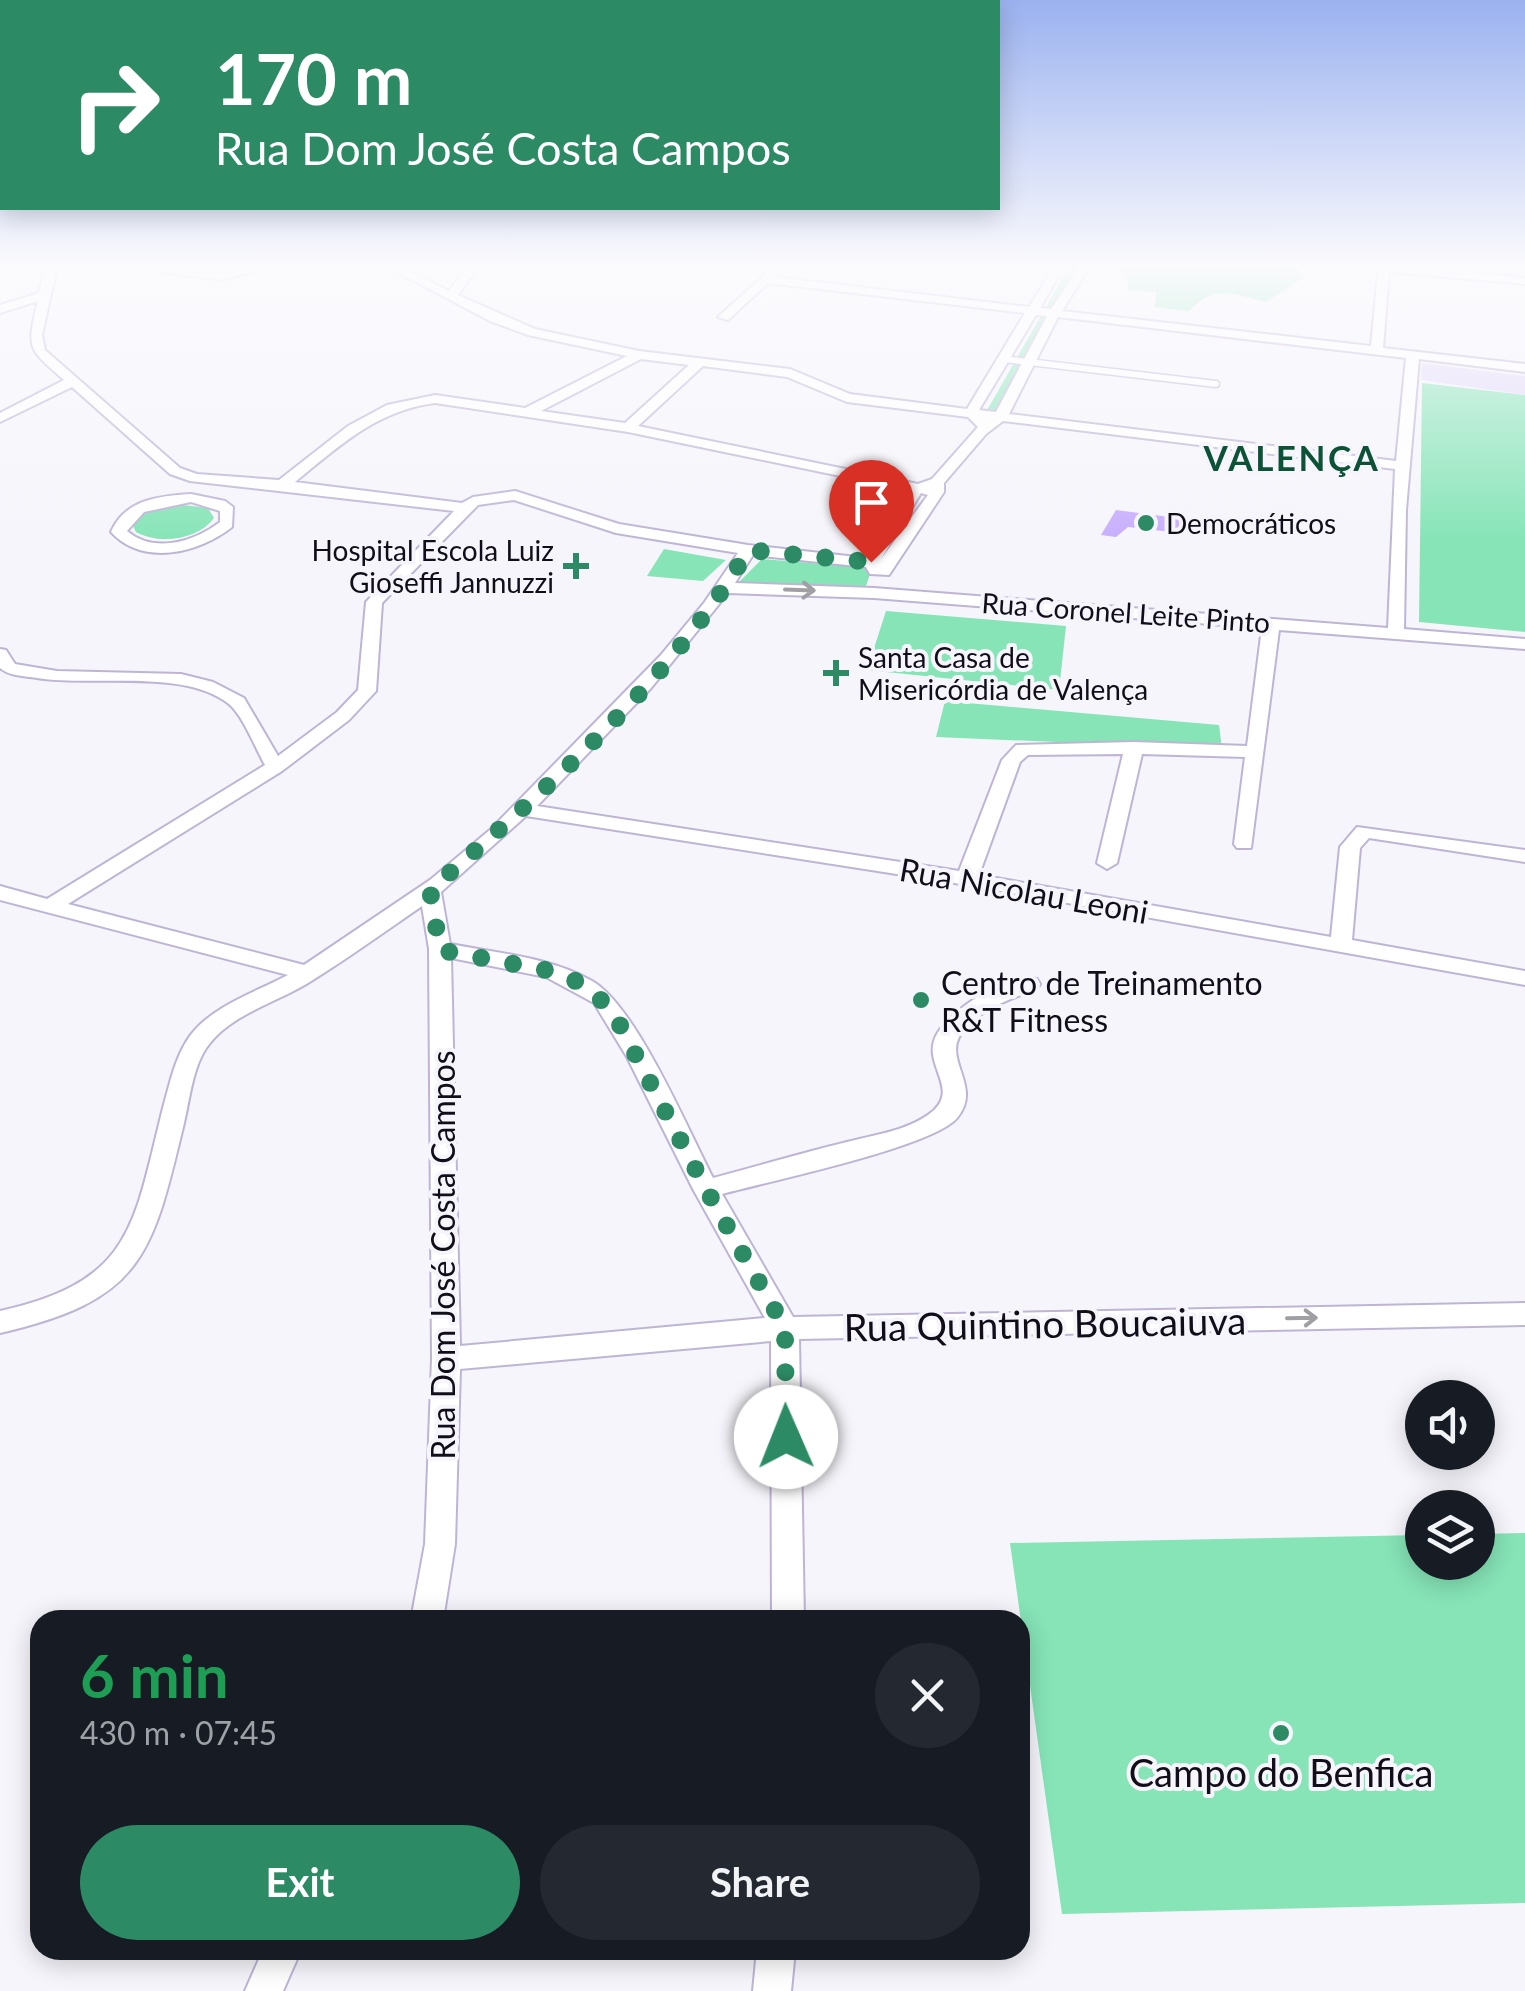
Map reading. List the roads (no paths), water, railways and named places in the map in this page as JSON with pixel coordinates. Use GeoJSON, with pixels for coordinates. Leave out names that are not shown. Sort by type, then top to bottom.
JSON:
{"type":"FeatureCollection","features":[{"type":"Feature","properties":{"kind":"street"},"geometry":{"type":"LineString","coordinates":[[44,356],[176,471],[219,483],[282,485],[463,508]]}},
{"type":"Feature","properties":{"kind":"street"},"geometry":{"type":"LineString","coordinates":[[528,412],[637,356]]}},
{"type":"Feature","properties":{"kind":"street"},"geometry":{"type":"LineString","coordinates":[[647,356],[790,373],[847,398],[1404,466]]}},
{"type":"Feature","properties":{"kind":"street"},"geometry":{"type":"LineString","coordinates":[[972,411],[1006,356]]}},
{"type":"Feature","properties":{"kind":"street"},"geometry":{"type":"LineString","coordinates":[[879,574],[937,487],[981,431],[1000,416],[1032,356]]}},
{"type":"Feature","properties":{"kind":"street"},"geometry":{"type":"LineString","coordinates":[[1396,632],[1398,510],[1412,356]]}},
{"type":"Feature","properties":{"kind":"street"},"geometry":{"type":"LineString","coordinates":[[1427,356],[1525,368]]}},
{"type":"Feature","properties":{"kind":"street"},"geometry":{"type":"LineString","coordinates":[[628,428],[700,362]]}},
{"type":"Feature","properties":{"kind":"street"},"geometry":{"type":"LineString","coordinates":[[0,418],[70,382]]}},
{"type":"Feature","properties":{"kind":"street"},"geometry":{"type":"LineString","coordinates":[[282,485],[384,410],[408,401],[435,399],[628,428],[916,489],[937,487]]}},
{"type":"Feature","properties":{"kind":"street"},"geometry":{"type":"LineString","coordinates":[[972,411],[981,431]]}},
{"type":"Feature","properties":{"kind":"street"},"geometry":{"type":"LineString","coordinates":[[191,498],[220,504],[228,510],[228,524],[205,539],[170,547],[136,544],[119,532],[128,516],[140,508],[191,498],[219,483]]}},
{"type":"Feature","properties":{"kind":"street"},"geometry":{"type":"LineString","coordinates":[[879,574],[916,489]]}},
{"type":"Feature","properties":{"kind":"street"},"geometry":{"type":"LineString","coordinates":[[50,906],[275,767],[344,716],[366,691],[374,602],[463,508],[484,498],[515,495],[616,528],[879,574]]}},
{"type":"Feature","properties":{"kind":"street"},"geometry":{"type":"LineString","coordinates":[[0,1322],[29,1317],[88,1295],[125,1264],[149,1212],[186,1068],[201,1038],[307,974],[430,890],[522,810],[643,686],[726,588],[748,550]]}},
{"type":"Feature","properties":{"kind":"street","name":"Rua Coronel Leite Pinto"},"geometry":{"type":"LineString","coordinates":[[726,588],[879,574],[1271,624],[1525,644]]}},
{"type":"Feature","properties":{"kind":"street"},"geometry":{"type":"LineString","coordinates":[[1244,844],[1271,624]]}},
{"type":"Feature","properties":{"kind":"street"},"geometry":{"type":"LineString","coordinates":[[3,663],[57,676],[182,679],[207,686],[238,702],[275,767]]}},
{"type":"Feature","properties":{"kind":"street"},"geometry":{"type":"LineString","coordinates":[[967,879],[1011,760],[1023,750],[1042,747],[1254,752]]}},
{"type":"Feature","properties":{"kind":"street"},"geometry":{"type":"LineString","coordinates":[[1107,863],[1134,748]]}},
{"type":"Feature","properties":{"kind":"street","name":"Rua Nicolau Leoni"},"geometry":{"type":"LineString","coordinates":[[522,810],[967,879],[1525,978]]}},
{"type":"Feature","properties":{"kind":"street"},"geometry":{"type":"LineString","coordinates":[[1341,948],[1350,847],[1364,832],[1525,856]]}},
{"type":"Feature","properties":{"kind":"street","name":"Rua Dom José Costa Campos"},"geometry":{"type":"LineString","coordinates":[[430,890],[440,950],[446,1359],[440,1544],[430,1610]]}},
{"type":"Feature","properties":{"kind":"street"},"geometry":{"type":"LineString","coordinates":[[0,894],[307,974]]}},
{"type":"Feature","properties":{"kind":"street"},"geometry":{"type":"LineString","coordinates":[[440,950],[551,971],[583,984],[602,998],[638,1056],[706,1189],[785,1328],[788,1610]]}},
{"type":"Feature","properties":{"kind":"street"},"geometry":{"type":"LineString","coordinates":[[706,1189],[897,1137],[938,1122],[954,1103],[955,1076],[945,1055],[945,1041],[957,1025],[982,1007],[1029,984]]}},
{"type":"Feature","properties":{"kind":"street","name":"Rua Quintino Boucaiuva"},"geometry":{"type":"LineString","coordinates":[[446,1359],[785,1328],[1525,1314]]}},
{"type":"Feature","properties":{"kind":"street"},"geometry":{"type":"LineString","coordinates":[[264,1991],[278,1960]]}},
{"type":"Feature","properties":{"kind":"street"},"geometry":{"type":"LineString","coordinates":[[772,1991],[775,1960]]}},
{"type":"Feature","properties":{"kind":"lane"},"geometry":{"type":"LineString","coordinates":[[1004,359],[1216,384]]}},
{"type":"Feature","properties":{"kind":"place","name":"Democráticos"},"geometry":{"type":"Point","coordinates":[1146,523]}},
{"type":"Feature","properties":{"kind":"place","name":"Hospital Escola Luiz Gioseffi Jannuzzi"},"geometry":{"type":"Point","coordinates":[576,566]}},
{"type":"Feature","properties":{"kind":"place","name":"Santa Casa de Misericórdia de Valença"},"geometry":{"type":"Point","coordinates":[836,673]}},
{"type":"Feature","properties":{"kind":"place","name":"Centro de Treinamento R&T Fitness"},"geometry":{"type":"Point","coordinates":[921,1000]}},
{"type":"Feature","properties":{"kind":"place","name":"Campo do Benfica"},"geometry":{"type":"Point","coordinates":[1281,1733]}},
{"type":"Feature","properties":{"kind":"district","name":"VALENÇA"},"geometry":{"type":"Point","coordinates":[1292,457]}}]}
